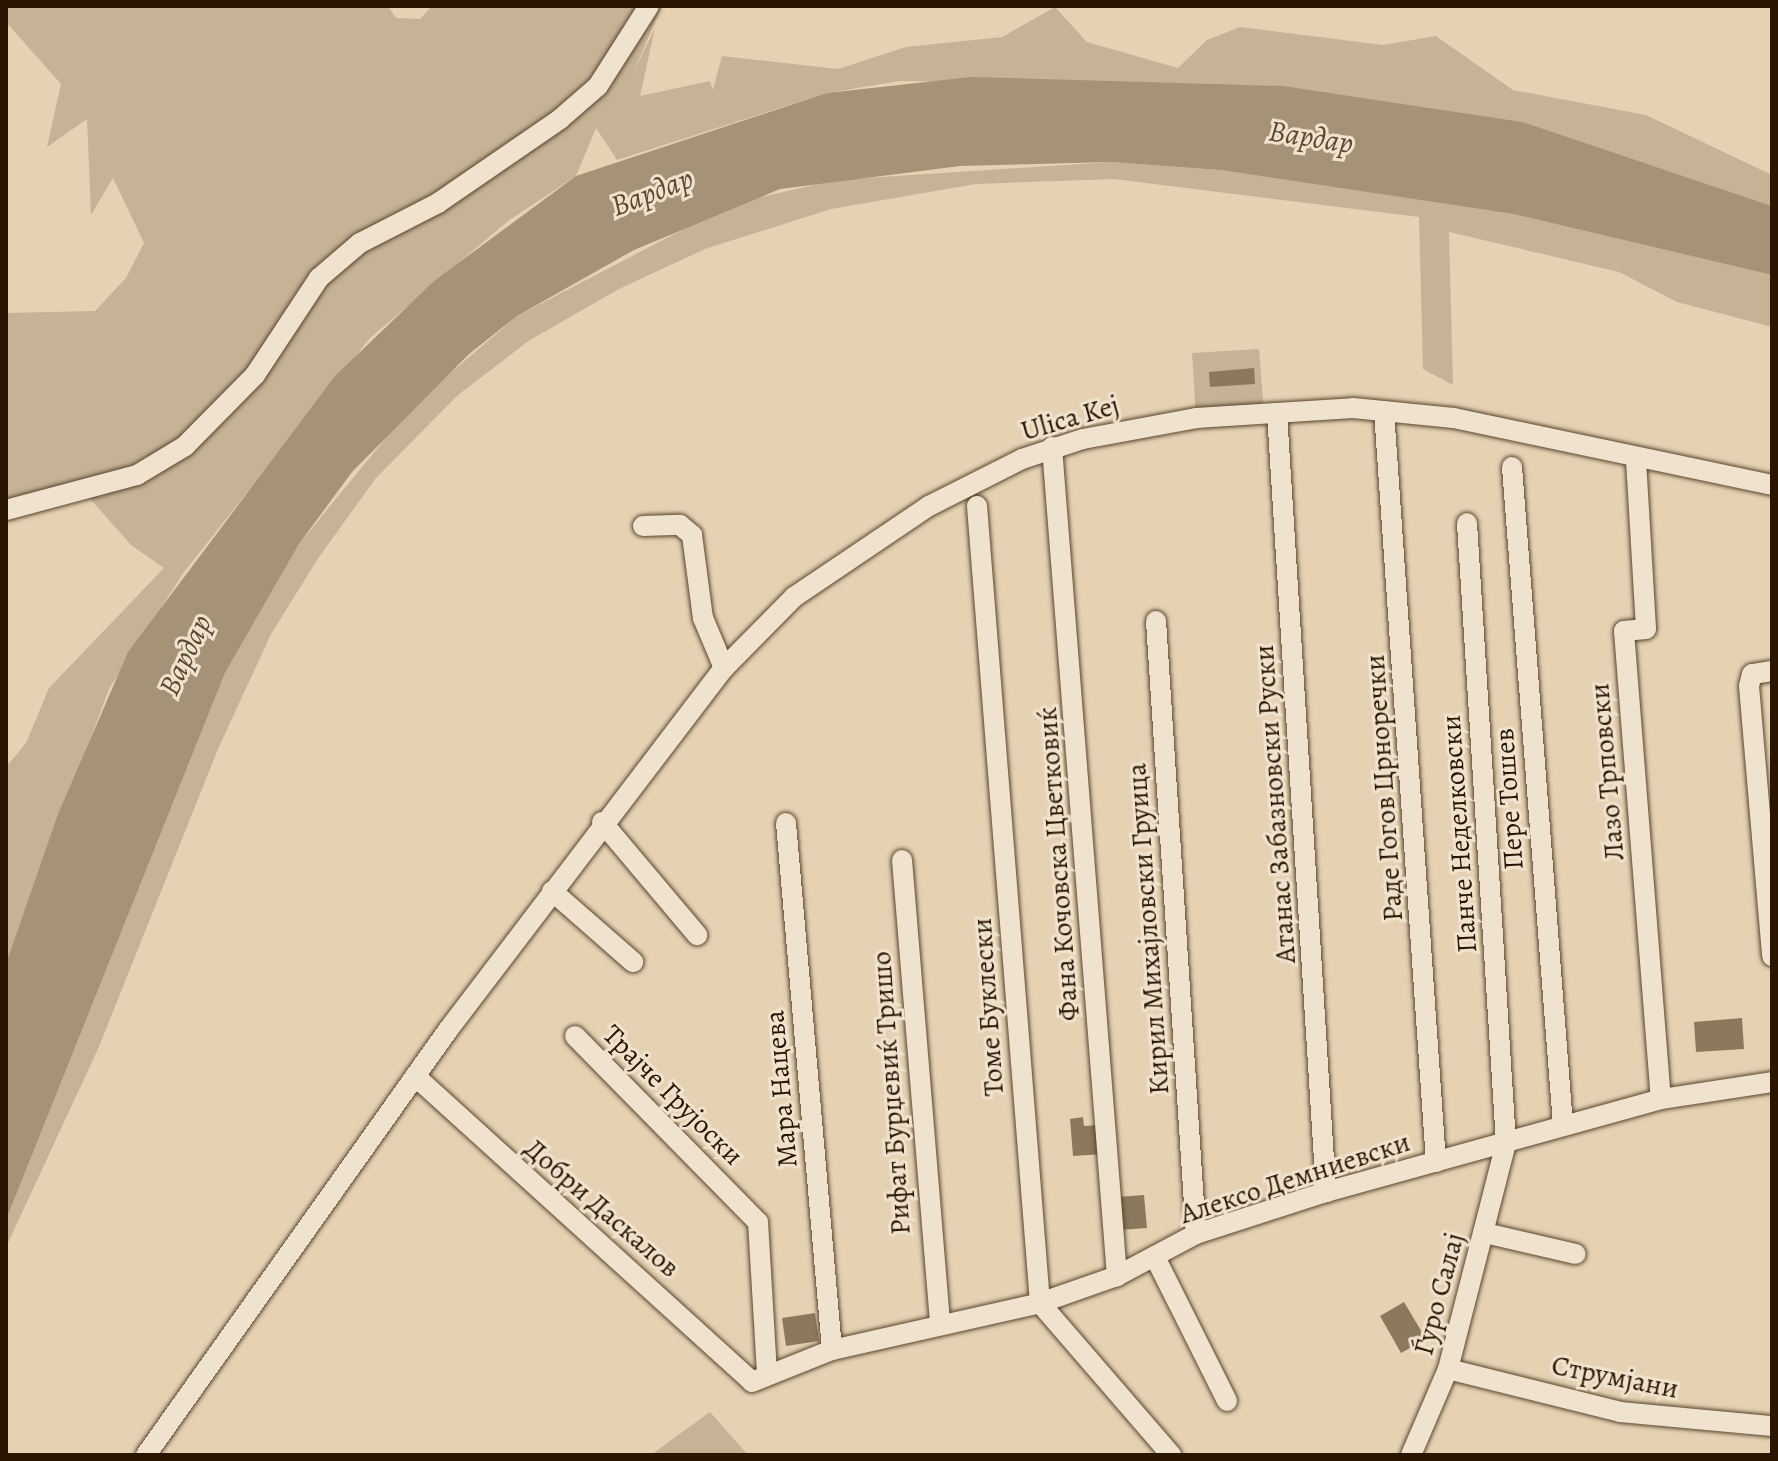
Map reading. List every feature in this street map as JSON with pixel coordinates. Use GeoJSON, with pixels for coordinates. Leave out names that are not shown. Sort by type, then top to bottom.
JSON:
{"type":"FeatureCollection","features":[{"type":"Feature","properties":{"kind":"street"},"geometry":{"type":"LineString","coordinates":[[6,510],[137,475],[185,446],[255,375],[319,278],[360,243],[438,203],[560,119],[598,86],[649,6]]}},
{"type":"Feature","properties":{"kind":"street","name":"Ulica Kej"},"geometry":{"type":"LineString","coordinates":[[146,1455],[415,1076],[602,822],[724,668],[823,574],[929,506],[1052,447],[1196,418],[1277,413],[1384,411],[1454,418],[1636,460],[1772,485]]}},
{"type":"Feature","properties":{"kind":"street","name":"Раде Гогов Црноречки"},"geometry":{"type":"LineString","coordinates":[[1384,411],[1436,1162]]}},
{"type":"Feature","properties":{"kind":"street","name":"Атанас Забазновски Руски"},"geometry":{"type":"LineString","coordinates":[[1277,413],[1326,1192]]}},
{"type":"Feature","properties":{"kind":"street","name":"Фана Кочовска Цветковиќ"},"geometry":{"type":"LineString","coordinates":[[1052,447],[1117,1276]]}},
{"type":"Feature","properties":{"kind":"street","name":"Лазо Трповски"},"geometry":{"type":"LineString","coordinates":[[1636,460],[1646,629],[1624,631],[1661,1099]]}},
{"type":"Feature","properties":{"kind":"street","name":"Пере Тошев"},"geometry":{"type":"LineString","coordinates":[[1512,467],[1563,1125]]}},
{"type":"Feature","properties":{"kind":"street","name":"Томе Буклески"},"geometry":{"type":"LineString","coordinates":[[977,506],[1040,1303]]}},
{"type":"Feature","properties":{"kind":"street","name":"Панче Неделковски"},"geometry":{"type":"LineString","coordinates":[[1467,523],[1506,1143]]}},
{"type":"Feature","properties":{"kind":"street"},"geometry":{"type":"LineString","coordinates":[[643,526],[680,525],[692,535],[703,618],[724,668]]}},
{"type":"Feature","properties":{"kind":"street","name":"Кирил Михајловски Груица"},"geometry":{"type":"LineString","coordinates":[[1156,621],[1196,1234]]}},
{"type":"Feature","properties":{"kind":"street"},"geometry":{"type":"LineString","coordinates":[[1772,671],[1749,681],[1772,956]]}},
{"type":"Feature","properties":{"kind":"street"},"geometry":{"type":"LineString","coordinates":[[602,822],[697,935]]}},
{"type":"Feature","properties":{"kind":"street","name":"Мара Нацева"},"geometry":{"type":"LineString","coordinates":[[786,823],[832,1350]]}},
{"type":"Feature","properties":{"kind":"street","name":"Рифат Бурџевиќ Тришо"},"geometry":{"type":"LineString","coordinates":[[902,860],[940,1322]]}},
{"type":"Feature","properties":{"kind":"street"},"geometry":{"type":"LineString","coordinates":[[552,891],[633,962]]}},
{"type":"Feature","properties":{"kind":"street","name":"Трајче Грујоски"},"geometry":{"type":"LineString","coordinates":[[575,1036],[758,1222],[760,1378]]}},
{"type":"Feature","properties":{"kind":"street","name":"Добри Даскалов"},"geometry":{"type":"LineString","coordinates":[[415,1076],[760,1378]]}},
{"type":"Feature","properties":{"kind":"street","name":"Алексо Демниевски"},"geometry":{"type":"LineString","coordinates":[[760,1378],[832,1350],[940,1322],[1040,1303],[1117,1276],[1196,1234],[1326,1192],[1661,1099],[1772,1082]]}},
{"type":"Feature","properties":{"kind":"street","name":"Ѓуро Салај"},"geometry":{"type":"LineString","coordinates":[[1411,1455],[1448,1369],[1506,1143]]}},
{"type":"Feature","properties":{"kind":"street"},"geometry":{"type":"LineString","coordinates":[[1485,1233],[1576,1254]]}},
{"type":"Feature","properties":{"kind":"street"},"geometry":{"type":"LineString","coordinates":[[1155,1257],[1227,1401]]}},
{"type":"Feature","properties":{"kind":"street"},"geometry":{"type":"LineString","coordinates":[[1040,1303],[1171,1455]]}},
{"type":"Feature","properties":{"kind":"street","name":"Струмјани"},"geometry":{"type":"LineString","coordinates":[[1448,1369],[1620,1412],[1772,1426]]}},
{"type":"Feature","properties":{"kind":"shaded area"},"geometry":{"type":"Polygon","coordinates":[[[6,6],[388,6],[396,18],[420,19],[432,6],[662,6],[633,73],[655,28],[640,96],[710,81],[713,90],[722,56],[838,69],[906,47],[1002,37],[1055,7],[1087,42],[1178,68],[1207,40],[1240,27],[1383,45],[1436,36],[1513,90],[1646,115],[1772,175],[1772,206],[1523,122],[1284,86],[900,81],[827,93],[617,160],[596,128],[576,176],[508,221],[370,338],[184,572],[109,689],[6,964],[6,767],[26,743],[49,688],[164,568],[131,545],[75,482],[6,506],[6,313],[95,311],[126,278],[144,243],[113,178],[91,215],[87,119],[47,147],[61,84],[6,22],[6,6]]]}},
{"type":"Feature","properties":{"kind":"shaded area"},"geometry":{"type":"Polygon","coordinates":[[[1111,162],[1220,170],[1513,214],[1772,275],[1772,327],[1677,302],[1619,272],[1449,232],[1453,385],[1423,369],[1419,217],[1114,179],[976,184],[831,209],[705,249],[619,289],[530,340],[458,395],[376,478],[319,557],[271,634],[218,749],[98,1049],[6,1247],[6,1220],[225,673],[299,544],[412,406],[517,316],[734,203],[836,180],[1111,162]]]}},
{"type":"Feature","properties":{"kind":"shaded area"},"geometry":{"type":"Polygon","coordinates":[[[1259,349],[1264,413],[1196,418],[1192,353],[1259,349]]]}},
{"type":"Feature","properties":{"kind":"shaded area"},"geometry":{"type":"Polygon","coordinates":[[[710,1412],[748,1455],[651,1455],[685,1430],[710,1412]]]}},
{"type":"Feature","properties":{"kind":"water","name":"Вардар"},"geometry":{"type":"Polygon","coordinates":[[[971,77],[1284,86],[1523,122],[1772,206],[1772,275],[1513,214],[1220,170],[1111,162],[960,166],[780,189],[634,250],[517,316],[469,354],[352,472],[299,544],[225,673],[6,1220],[6,964],[58,814],[128,652],[335,376],[434,281],[576,176],[827,93],[971,77]]]}},
{"type":"Feature","properties":{"kind":"building"},"geometry":{"type":"Polygon","coordinates":[[[1254,368],[1255,384],[1210,387],[1209,372],[1254,368]]]}},
{"type":"Feature","properties":{"kind":"building"},"geometry":{"type":"Polygon","coordinates":[[[1742,1018],[1744,1049],[1696,1052],[1694,1022],[1742,1018]]]}},
{"type":"Feature","properties":{"kind":"building"},"geometry":{"type":"Polygon","coordinates":[[[1083,1117],[1084,1126],[1100,1125],[1104,1154],[1073,1156],[1070,1119],[1083,1117]]]}},
{"type":"Feature","properties":{"kind":"building"},"geometry":{"type":"Polygon","coordinates":[[[1144,1195],[1147,1228],[1120,1230],[1117,1197],[1144,1195]]]}},
{"type":"Feature","properties":{"kind":"building"},"geometry":{"type":"Polygon","coordinates":[[[1404,1302],[1426,1339],[1401,1353],[1380,1316],[1404,1302]]]}},
{"type":"Feature","properties":{"kind":"building"},"geometry":{"type":"Polygon","coordinates":[[[815,1313],[819,1341],[786,1346],[782,1318],[815,1313]]]}}]}
